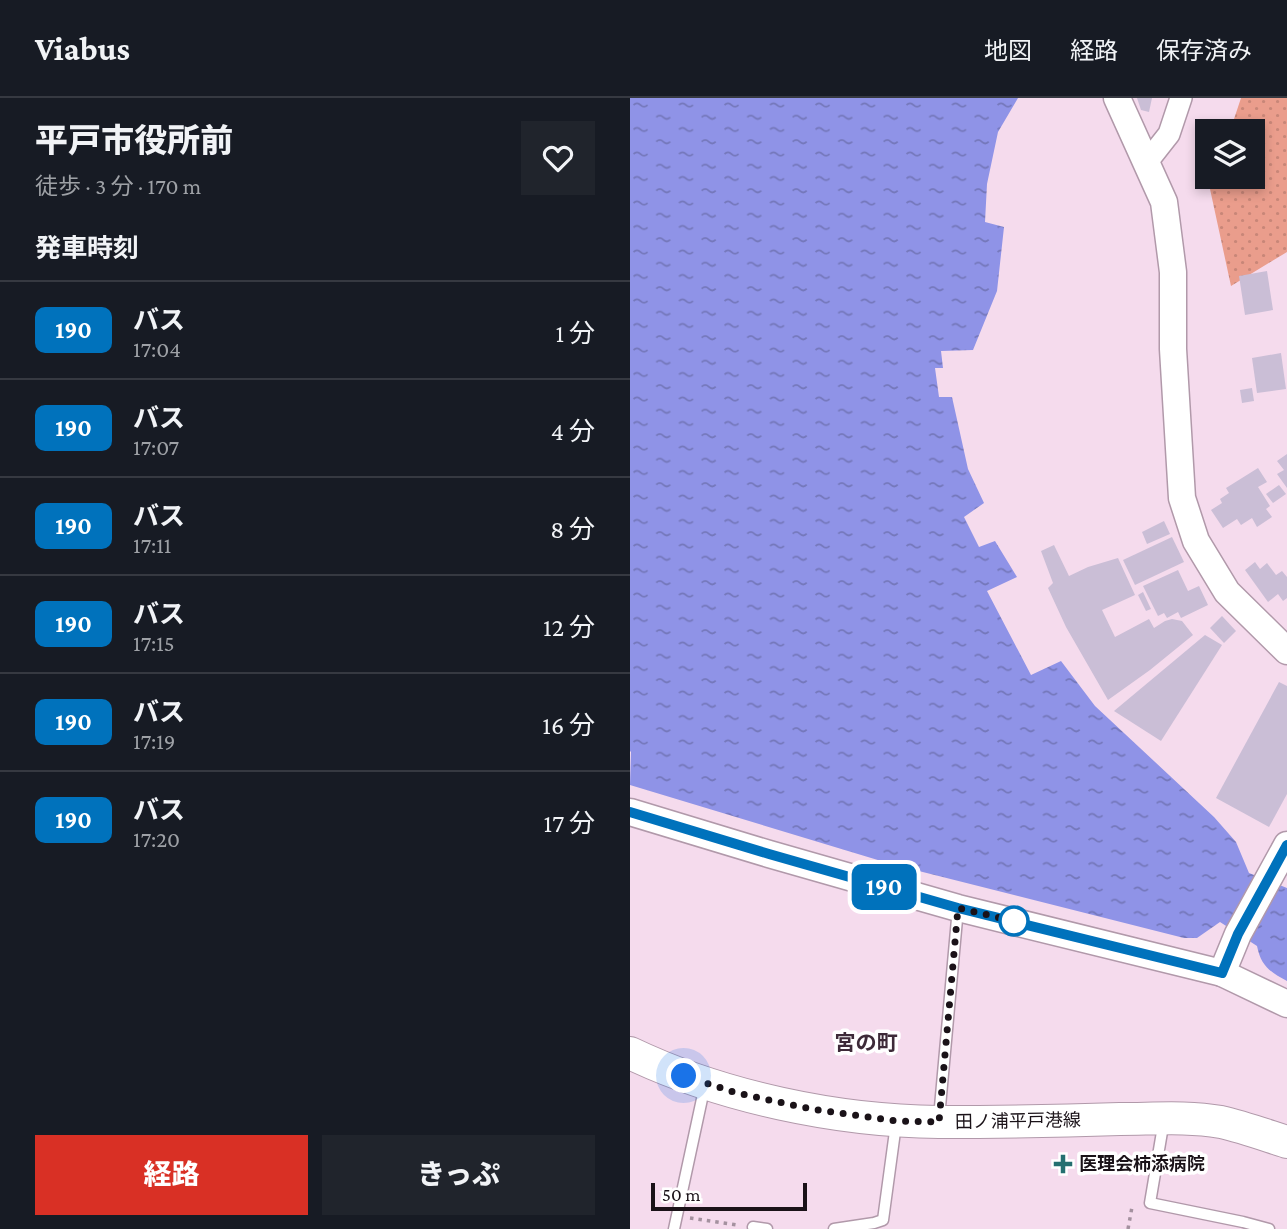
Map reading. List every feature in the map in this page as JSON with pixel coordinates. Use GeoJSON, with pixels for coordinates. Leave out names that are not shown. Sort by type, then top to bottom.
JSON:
{"type":"FeatureCollection","features":[{"type":"Feature","properties":{"kind":"main road","name":"田ノ浦平戸港線"},"geometry":{"type":"LineString","coordinates":[[630,1053],[663,1069],[737,1093],[811,1109],[896,1121],[1164,1117],[1221,1122],[1287,1142]]}},
{"type":"Feature","properties":{"kind":"street"},"geometry":{"type":"LineString","coordinates":[[1117,98],[1164,202],[1172,272],[1173,349],[1182,498],[1196,541],[1227,592],[1287,651]]}},
{"type":"Feature","properties":{"kind":"street"},"geometry":{"type":"LineString","coordinates":[[1147,162],[1169,134],[1181,98]]}},
{"type":"Feature","properties":{"kind":"street"},"geometry":{"type":"LineString","coordinates":[[630,812],[958,908],[1222,973],[1287,1004]]}},
{"type":"Feature","properties":{"kind":"street"},"geometry":{"type":"LineString","coordinates":[[1222,973],[1238,934],[1283,852]]}},
{"type":"Feature","properties":{"kind":"lane"},"geometry":{"type":"LineString","coordinates":[[939,1122],[958,908]]}},
{"type":"Feature","properties":{"kind":"lane"},"geometry":{"type":"LineString","coordinates":[[674,1229],[705,1083]]}},
{"type":"Feature","properties":{"kind":"lane"},"geometry":{"type":"LineString","coordinates":[[1164,1117],[1150,1203],[1269,1229]]}},
{"type":"Feature","properties":{"kind":"lane"},"geometry":{"type":"LineString","coordinates":[[833,1229],[883,1220],[896,1121]]}},
{"type":"Feature","properties":{"kind":"lane"},"geometry":{"type":"LineString","coordinates":[[752,1227],[766,1229]]}},
{"type":"Feature","properties":{"kind":"path"},"geometry":{"type":"LineString","coordinates":[[677,1216],[752,1227]]}},
{"type":"Feature","properties":{"kind":"shaded area"},"geometry":{"type":"Polygon","coordinates":[[[1241,98],[1287,98],[1287,252],[1231,286],[1210,189],[1265,189],[1265,119],[1234,119],[1241,98]]]}},
{"type":"Feature","properties":{"kind":"water"},"geometry":{"type":"Polygon","coordinates":[[[630,98],[1018,98],[998,132],[987,184],[985,222],[1004,227],[997,291],[973,350],[941,351],[943,368],[935,368],[939,397],[952,397],[968,469],[984,503],[964,517],[979,547],[995,541],[1017,577],[987,591],[1031,675],[1061,661],[1095,706],[1214,817],[1236,842],[1249,873],[1287,888],[1287,981],[1267,968],[1257,946],[1220,922],[1197,938],[1184,938],[891,864],[630,785],[630,98]]]}},
{"type":"Feature","properties":{"kind":"building"},"geometry":{"type":"Polygon","coordinates":[[[1137,98],[1152,98],[1149,112],[1141,110],[1137,98]]]}},
{"type":"Feature","properties":{"kind":"building"},"geometry":{"type":"Polygon","coordinates":[[[1267,271],[1273,310],[1245,315],[1239,276],[1267,271]]]}},
{"type":"Feature","properties":{"kind":"building"},"geometry":{"type":"Polygon","coordinates":[[[1281,353],[1286,389],[1257,393],[1252,358],[1281,353]]]}},
{"type":"Feature","properties":{"kind":"building"},"geometry":{"type":"Polygon","coordinates":[[[1252,388],[1254,401],[1242,403],[1240,390],[1252,388]]]}},
{"type":"Feature","properties":{"kind":"building"},"geometry":{"type":"Polygon","coordinates":[[[1287,454],[1287,488],[1277,474],[1284,470],[1277,461],[1287,454]]]}},
{"type":"Feature","properties":{"kind":"building"},"geometry":{"type":"Polygon","coordinates":[[[1258,468],[1267,482],[1258,487],[1270,506],[1266,509],[1272,517],[1257,527],[1252,518],[1241,525],[1237,519],[1223,528],[1211,510],[1222,503],[1220,499],[1229,493],[1226,488],[1258,468]]]}},
{"type":"Feature","properties":{"kind":"building"},"geometry":{"type":"Polygon","coordinates":[[[1279,485],[1286,494],[1273,503],[1266,494],[1279,485]]]}},
{"type":"Feature","properties":{"kind":"building"},"geometry":{"type":"Polygon","coordinates":[[[1164,521],[1170,534],[1147,544],[1142,532],[1164,521]]]}},
{"type":"Feature","properties":{"kind":"building"},"geometry":{"type":"Polygon","coordinates":[[[1172,537],[1184,562],[1135,585],[1123,560],[1172,537]]]}},
{"type":"Feature","properties":{"kind":"building"},"geometry":{"type":"Polygon","coordinates":[[[1054,545],[1069,576],[1118,558],[1135,595],[1102,610],[1115,637],[1149,619],[1154,628],[1172,619],[1182,621],[1193,635],[1108,700],[1066,627],[1048,588],[1053,583],[1041,551],[1054,545]]]}},
{"type":"Feature","properties":{"kind":"building"},"geometry":{"type":"Polygon","coordinates":[[[1255,562],[1260,569],[1267,563],[1276,575],[1282,571],[1287,577],[1287,598],[1283,601],[1278,594],[1268,602],[1245,570],[1255,562]]]}},
{"type":"Feature","properties":{"kind":"building"},"geometry":{"type":"Polygon","coordinates":[[[1178,570],[1188,591],[1199,586],[1208,605],[1181,618],[1178,612],[1167,618],[1164,613],[1158,616],[1143,586],[1178,570]]]}},
{"type":"Feature","properties":{"kind":"building"},"geometry":{"type":"Polygon","coordinates":[[[1143,592],[1151,609],[1146,611],[1138,595],[1143,592]]]}},
{"type":"Feature","properties":{"kind":"building"},"geometry":{"type":"Polygon","coordinates":[[[1222,616],[1236,631],[1224,643],[1210,628],[1222,616]]]}},
{"type":"Feature","properties":{"kind":"building"},"geometry":{"type":"Polygon","coordinates":[[[1205,635],[1222,645],[1161,741],[1114,711],[1205,635]]]}},
{"type":"Feature","properties":{"kind":"building"},"geometry":{"type":"Polygon","coordinates":[[[1279,682],[1287,686],[1287,794],[1269,827],[1216,798],[1279,682]]]}},
{"type":"Feature","properties":{"kind":"bus line","name":"190"},"geometry":{"type":"LineString","coordinates":[[630,812],[958,908],[1222,973],[1238,934],[1287,845]]}},
{"type":"Feature","properties":{"kind":"place","name":"医理会柿添病院"},"geometry":{"type":"Point","coordinates":[1063,1164]}},
{"type":"Feature","properties":{"kind":"district","name":"宮の町"},"geometry":{"type":"Point","coordinates":[866,1043]}},
{"type":"Feature","properties":{"kind":"route"},"geometry":{"type":"LineString","coordinates":[[684,1076],[737,1093],[811,1109],[896,1121],[939,1122],[958,908],[1014,921]]}}]}
